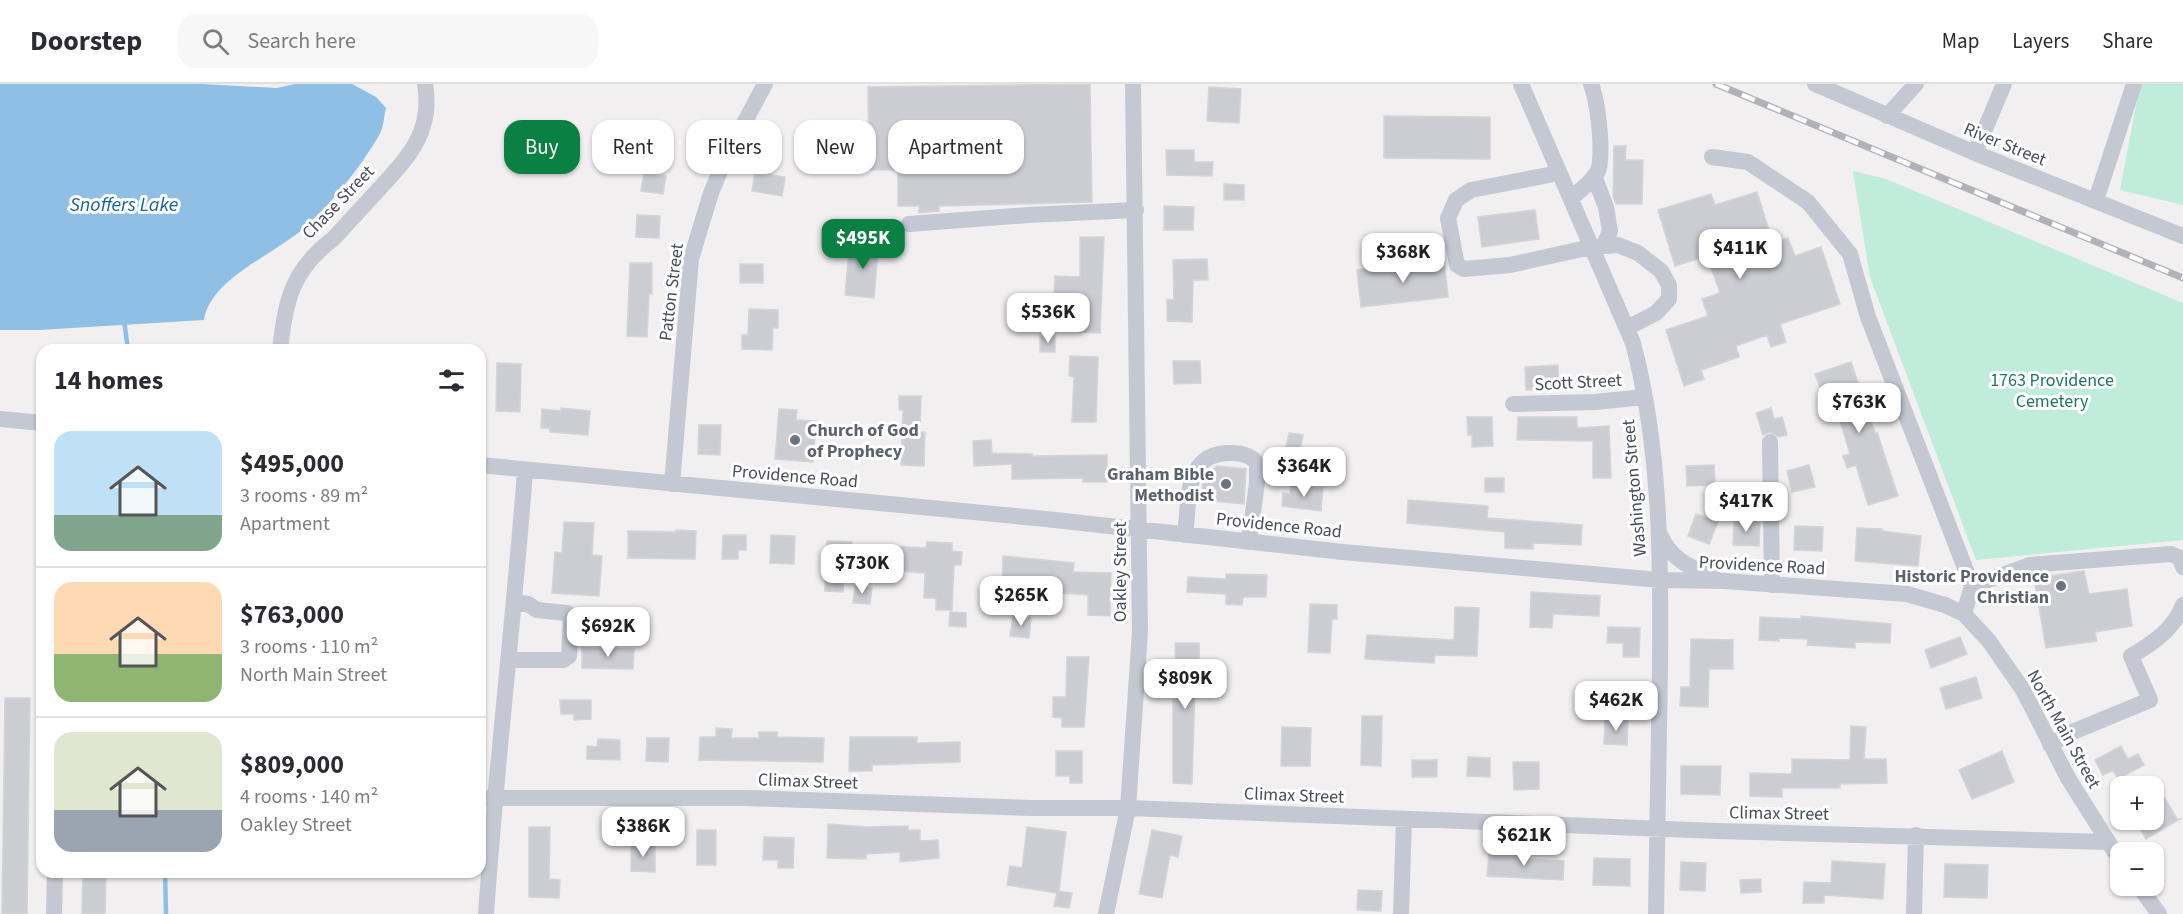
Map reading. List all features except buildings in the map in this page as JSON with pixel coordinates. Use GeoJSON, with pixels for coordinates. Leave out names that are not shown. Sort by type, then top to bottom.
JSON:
{"type":"FeatureCollection","features":[{"type":"Feature","properties":{"kind":"street","name":"Chase Street"},"geometry":{"type":"LineString","coordinates":[[281,344],[286,302],[304,266],[333,239],[406,159],[419,139],[426,119],[425,84]]}},
{"type":"Feature","properties":{"kind":"street","name":"Patton Street"},"geometry":{"type":"LineString","coordinates":[[672,484],[691,259],[711,193],[726,158],[765,84]]}},
{"type":"Feature","properties":{"kind":"street","name":"Oakley Street"},"geometry":{"type":"LineString","coordinates":[[1106,914],[1128,808],[1140,632],[1133,84]]}},
{"type":"Feature","properties":{"kind":"street","name":"Washington Street"},"geometry":{"type":"LineString","coordinates":[[1521,84],[1570,199],[1598,246],[1633,343],[1645,397],[1660,534],[1656,914]]}},
{"type":"Feature","properties":{"kind":"street"},"geometry":{"type":"LineString","coordinates":[[1570,199],[1594,176],[1599,168],[1599,118],[1591,84]]}},
{"type":"Feature","properties":{"kind":"street","name":"River Street"},"geometry":{"type":"LineString","coordinates":[[1815,84],[1975,153],[2183,236]]}},
{"type":"Feature","properties":{"kind":"street"},"geometry":{"type":"LineString","coordinates":[[1887,116],[1916,84]]}},
{"type":"Feature","properties":{"kind":"street"},"geometry":{"type":"LineString","coordinates":[[1975,153],[2004,84]]}},
{"type":"Feature","properties":{"kind":"street"},"geometry":{"type":"LineString","coordinates":[[2096,200],[2134,84]]}},
{"type":"Feature","properties":{"kind":"street"},"geometry":{"type":"LineString","coordinates":[[1712,158],[1748,162],[1808,202],[1850,254],[1868,317],[1972,586],[1964,614]]}},
{"type":"Feature","properties":{"kind":"street"},"geometry":{"type":"LineString","coordinates":[[1559,172],[1471,190],[1456,200],[1448,218],[1457,265],[1464,269],[1510,265],[1598,246],[1618,245],[1638,253],[1661,271],[1669,285],[1669,299],[1656,313],[1626,328]]}},
{"type":"Feature","properties":{"kind":"street"},"geometry":{"type":"LineString","coordinates":[[1594,176],[1606,207],[1610,231],[1598,246]]}},
{"type":"Feature","properties":{"kind":"street"},"geometry":{"type":"LineString","coordinates":[[909,224],[1028,214],[1136,210]]}},
{"type":"Feature","properties":{"kind":"street","name":"Scott Street"},"geometry":{"type":"LineString","coordinates":[[1513,404],[1595,402],[1645,397]]}},
{"type":"Feature","properties":{"kind":"street"},"geometry":{"type":"LineString","coordinates":[[0,419],[36,422]]}},
{"type":"Feature","properties":{"kind":"street"},"geometry":{"type":"LineString","coordinates":[[1770,442],[1772,585]]}},
{"type":"Feature","properties":{"kind":"street"},"geometry":{"type":"LineString","coordinates":[[1185,534],[1191,483],[1196,468],[1206,458],[1215,454],[1236,453],[1255,460],[1257,464],[1249,542]]}},
{"type":"Feature","properties":{"kind":"street","name":"Providence Road"},"geometry":{"type":"LineString","coordinates":[[486,466],[1034,518],[1249,542],[1660,580],[1724,581],[1907,594],[1945,605],[1964,614]]}},
{"type":"Feature","properties":{"kind":"street"},"geometry":{"type":"LineString","coordinates":[[486,914],[487,798],[509,660],[525,471]]}},
{"type":"Feature","properties":{"kind":"street"},"geometry":{"type":"LineString","coordinates":[[1660,534],[1670,553],[1680,561],[1724,581]]}},
{"type":"Feature","properties":{"kind":"street"},"geometry":{"type":"LineString","coordinates":[[1972,586],[2030,565],[2171,554],[2180,558],[2183,567]]}},
{"type":"Feature","properties":{"kind":"street"},"geometry":{"type":"LineString","coordinates":[[509,660],[563,660],[569,656],[571,616],[567,613],[537,610],[528,604],[515,602]]}},
{"type":"Feature","properties":{"kind":"street"},"geometry":{"type":"LineString","coordinates":[[2050,745],[2070,733],[2150,700],[2131,656],[2146,648],[2167,631],[2183,605]]}},
{"type":"Feature","properties":{"kind":"street","name":"North Main Street"},"geometry":{"type":"LineString","coordinates":[[1964,614],[1989,641],[2023,690],[2050,745],[2110,847]]}},
{"type":"Feature","properties":{"kind":"street","name":"Climax Street"},"geometry":{"type":"LineString","coordinates":[[487,798],[746,798],[1032,808],[1128,808],[1658,829],[2106,842]]}},
{"type":"Feature","properties":{"kind":"street"},"geometry":{"type":"LineString","coordinates":[[1401,914],[1404,819]]}},
{"type":"Feature","properties":{"kind":"street"},"geometry":{"type":"LineString","coordinates":[[1914,914],[1916,836]]}},
{"type":"Feature","properties":{"kind":"street"},"geometry":{"type":"LineString","coordinates":[[54,914],[55,878]]}},
{"type":"Feature","properties":{"kind":"street"},"geometry":{"type":"LineString","coordinates":[[2146,896],[2159,914]]}},
{"type":"Feature","properties":{"kind":"green space"},"geometry":{"type":"Polygon","coordinates":[[[2140,84],[2183,84],[2183,205],[2120,190],[2140,84]]]}},
{"type":"Feature","properties":{"kind":"green space","name":"1763 Providence Cemetery"},"geometry":{"type":"Polygon","coordinates":[[[1853,171],[1886,179],[2183,303],[2183,540],[1976,560],[1870,277],[1853,171]]]}},
{"type":"Feature","properties":{"kind":"water","name":"Snoffers Lake"},"geometry":{"type":"Polygon","coordinates":[[[0,84],[202,84],[277,88],[295,84],[352,84],[376,97],[386,108],[377,139],[332,200],[292,238],[245,268],[218,292],[209,305],[204,320],[39,330],[0,330],[0,84]]]}},
{"type":"Feature","properties":{"kind":"waterway"},"geometry":{"type":"LineString","coordinates":[[124,320],[127,344]]}},
{"type":"Feature","properties":{"kind":"waterway"},"geometry":{"type":"LineString","coordinates":[[165,878],[166,914]]}},
{"type":"Feature","properties":{"kind":"railway"},"geometry":{"type":"LineString","coordinates":[[1716,84],[2183,278]]}},
{"type":"Feature","properties":{"kind":"place","name":"Church of God of Prophecy"},"geometry":{"type":"Point","coordinates":[795,440]}},
{"type":"Feature","properties":{"kind":"place","name":"Graham Bible Methodist"},"geometry":{"type":"Point","coordinates":[1226,484]}},
{"type":"Feature","properties":{"kind":"place","name":"Historic Providence Christian"},"geometry":{"type":"Point","coordinates":[2061,586]}}]}
